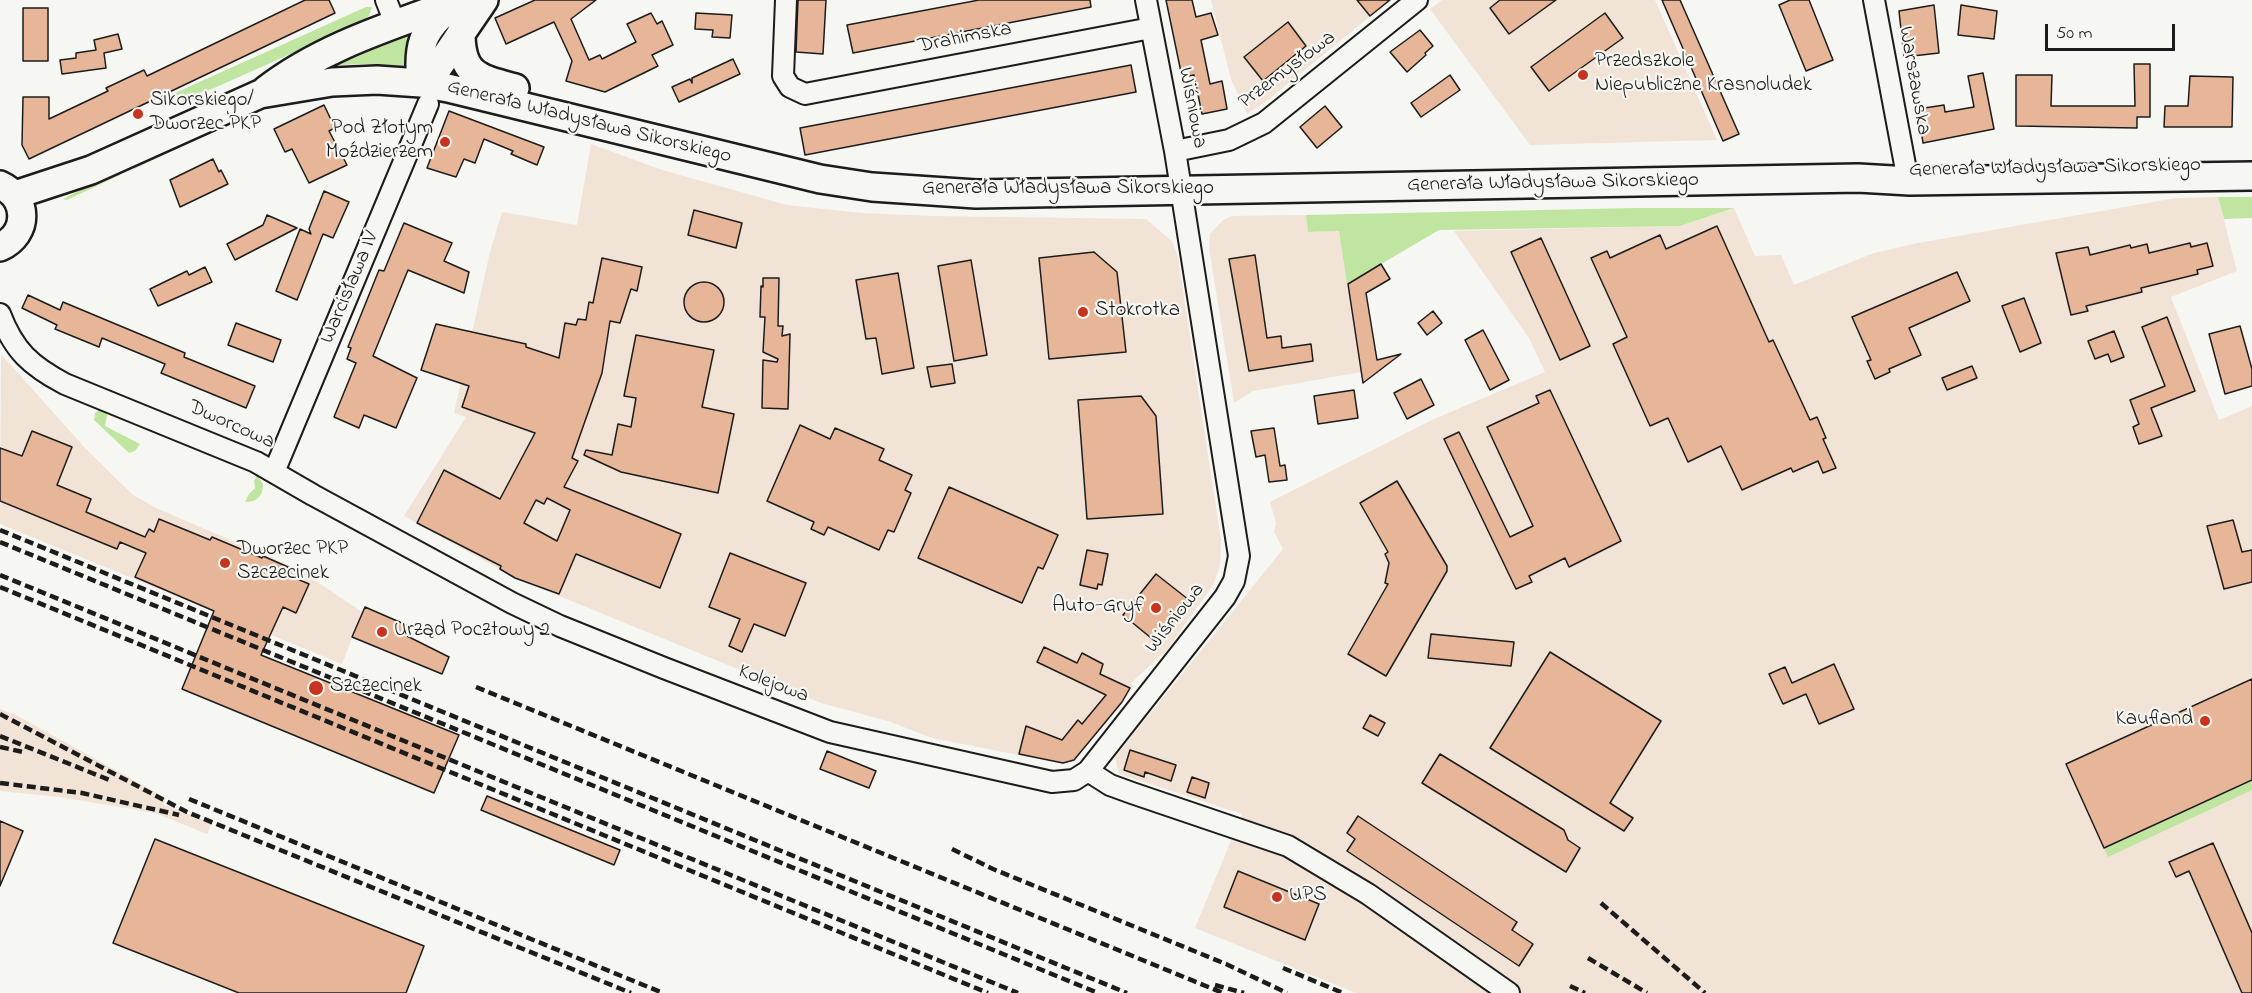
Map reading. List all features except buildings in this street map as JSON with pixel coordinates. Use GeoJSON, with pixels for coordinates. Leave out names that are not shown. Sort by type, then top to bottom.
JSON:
{"type":"FeatureCollection","features":[{"type":"Feature","properties":{"kind":"street","name":"Warcisława IV"},"geometry":{"type":"LineString","coordinates":[[274,472],[425,94],[439,66],[484,0]]}},
{"type":"Feature","properties":{"kind":"street","name":"Drahimska"},"geometry":{"type":"LineString","coordinates":[[786,0],[782,70],[790,87],[801,93],[1151,28]]}},
{"type":"Feature","properties":{"kind":"street","name":"Wiśniowa"},"geometry":{"type":"LineString","coordinates":[[1088,771],[1225,597],[1234,581],[1237,568],[1238,543],[1175,151],[1146,0]]}},
{"type":"Feature","properties":{"kind":"street","name":"Przemysłowa"},"geometry":{"type":"LineString","coordinates":[[1175,151],[1229,140],[1264,123],[1417,0]]}},
{"type":"Feature","properties":{"kind":"street","name":"Warszawska"},"geometry":{"type":"LineString","coordinates":[[1874,0],[1906,170]]}},
{"type":"Feature","properties":{"kind":"street","name":"Warcisława IV"},"geometry":{"type":"LineString","coordinates":[[425,94],[418,58],[422,43],[430,28],[459,1]]}},
{"type":"Feature","properties":{"kind":"street","name":"Warcisława IV"},"geometry":{"type":"LineString","coordinates":[[260,94],[291,71],[390,12],[459,1]]}},
{"type":"Feature","properties":{"kind":"street"},"geometry":{"type":"LineString","coordinates":[[460,33],[465,63],[474,74],[517,88],[583,122]]}},
{"type":"Feature","properties":{"kind":"street","name":"Generała Władysława Sikorskiego"},"geometry":{"type":"LineString","coordinates":[[12,198],[53,197],[91,170],[260,94],[332,82],[377,80],[425,94],[447,88],[820,179],[872,187],[975,194],[1858,178],[1910,181],[2252,176]]}},
{"type":"Feature","properties":{"kind":"street","name":"Generała Władysława Sikorskiego"},"geometry":{"type":"LineString","coordinates":[[1858,178],[1906,170],[2252,165]]}},
{"type":"Feature","properties":{"kind":"street"},"geometry":{"type":"LineString","coordinates":[[0,247],[9,243],[17,235],[22,225],[12,198]]}},
{"type":"Feature","properties":{"kind":"street","name":"Dworcowa"},"geometry":{"type":"LineString","coordinates":[[0,315],[15,345],[40,371],[65,384],[256,462],[457,572]]}},
{"type":"Feature","properties":{"kind":"street","name":"Kolejowa"},"geometry":{"type":"LineString","coordinates":[[457,572],[512,603],[560,626],[830,732],[1052,782],[1074,780],[1088,771]]}},
{"type":"Feature","properties":{"kind":"street"},"geometry":{"type":"LineString","coordinates":[[1088,771],[1132,793],[1288,846],[1368,894],[1509,993]]}},
{"type":"Feature","properties":{"kind":"shaded area"},"geometry":{"type":"Polygon","coordinates":[[[1211,0],[1390,0],[1268,100],[1247,114],[1231,79],[1211,0]]]}},
{"type":"Feature","properties":{"kind":"shaded area","name":"Przedszkole Niepubliczne Krasnoludek"},"geometry":{"type":"Polygon","coordinates":[[[1442,0],[1655,0],[1717,140],[1530,145],[1430,9],[1442,0]]]}},
{"type":"Feature","properties":{"kind":"shaded area"},"geometry":{"type":"Polygon","coordinates":[[[591,144],[662,170],[787,205],[862,213],[932,216],[1146,219],[1172,241],[1178,257],[1221,540],[1220,565],[1213,585],[1167,650],[1131,683],[1134,686],[1123,702],[1074,760],[1064,764],[932,738],[891,722],[821,703],[515,578],[404,516],[466,417],[454,413],[490,252],[502,212],[577,225],[591,144]]]}},
{"type":"Feature","properties":{"kind":"shaded area"},"geometry":{"type":"Polygon","coordinates":[[[2218,197],[2237,271],[2171,297],[2219,420],[2252,406],[2252,993],[1356,993],[1195,928],[1242,814],[1119,774],[1115,757],[1283,549],[1274,532],[1276,523],[1270,502],[1434,419],[1545,372],[1529,338],[1454,231],[1680,226],[1734,208],[1755,256],[1781,255],[1794,285],[1874,253],[1918,243],[2176,198],[2218,197]]]}},
{"type":"Feature","properties":{"kind":"shaded area"},"geometry":{"type":"Polygon","coordinates":[[[1306,215],[1308,232],[1339,231],[1361,372],[1253,391],[1234,403],[1209,248],[1210,234],[1223,220],[1232,216],[1306,215]]]}},
{"type":"Feature","properties":{"kind":"shaded area"},"geometry":{"type":"Polygon","coordinates":[[[1,354],[85,448],[133,495],[156,508],[298,569],[362,612],[342,664],[0,524],[1,354]]]}},
{"type":"Feature","properties":{"kind":"shaded area"},"geometry":{"type":"Polygon","coordinates":[[[0,709],[16,715],[166,798],[163,804],[212,823],[207,834],[155,813],[59,797],[0,791],[0,709]]]}},
{"type":"Feature","properties":{"kind":"green space"},"geometry":{"type":"Polygon","coordinates":[[[366,7],[372,7],[369,16],[362,22],[212,89],[178,99],[175,93],[366,7]]]}},
{"type":"Feature","properties":{"kind":"green space"},"geometry":{"type":"Polygon","coordinates":[[[423,19],[408,66],[363,64],[315,66],[423,19]]]}},
{"type":"Feature","properties":{"kind":"green space"},"geometry":{"type":"Polygon","coordinates":[[[203,136],[200,138],[134,169],[134,163],[203,136]]]}},
{"type":"Feature","properties":{"kind":"green space"},"geometry":{"type":"Polygon","coordinates":[[[114,172],[120,175],[67,200],[63,199],[114,172]]]}},
{"type":"Feature","properties":{"kind":"green space"},"geometry":{"type":"Polygon","coordinates":[[[2218,197],[2252,197],[2252,218],[2224,219],[2218,197]]]}},
{"type":"Feature","properties":{"kind":"green space"},"geometry":{"type":"Polygon","coordinates":[[[1734,208],[1680,226],[1439,230],[1347,284],[1339,231],[1308,232],[1306,215],[1734,208]]]}},
{"type":"Feature","properties":{"kind":"green space"},"geometry":{"type":"Polygon","coordinates":[[[99,410],[107,415],[105,426],[140,444],[135,451],[129,453],[94,420],[95,413],[99,410]]]}},
{"type":"Feature","properties":{"kind":"green space"},"geometry":{"type":"Polygon","coordinates":[[[257,475],[263,484],[262,492],[258,498],[245,502],[255,488],[254,481],[257,475]]]}},
{"type":"Feature","properties":{"kind":"green space"},"geometry":{"type":"Polygon","coordinates":[[[2252,780],[2252,790],[2108,857],[2104,848],[2252,780]]]}},
{"type":"Feature","properties":{"kind":"railway"},"geometry":{"type":"LineString","coordinates":[[0,530],[1127,993]]}},
{"type":"Feature","properties":{"kind":"railway"},"geometry":{"type":"LineString","coordinates":[[0,542],[1098,993]]}},
{"type":"Feature","properties":{"kind":"railway"},"geometry":{"type":"LineString","coordinates":[[0,575],[1018,993]]}},
{"type":"Feature","properties":{"kind":"railway"},"geometry":{"type":"LineString","coordinates":[[0,587],[988,993]]}},
{"type":"Feature","properties":{"kind":"railway"},"geometry":{"type":"LineString","coordinates":[[476,687],[1223,993]]}},
{"type":"Feature","properties":{"kind":"railway"},"geometry":{"type":"LineString","coordinates":[[0,714],[187,812],[631,993]]}},
{"type":"Feature","properties":{"kind":"railway"},"geometry":{"type":"LineString","coordinates":[[0,736],[112,781]]}},
{"type":"Feature","properties":{"kind":"railway"},"geometry":{"type":"LineString","coordinates":[[0,747],[23,752]]}},
{"type":"Feature","properties":{"kind":"railway"},"geometry":{"type":"LineString","coordinates":[[0,783],[82,793],[179,815]]}},
{"type":"Feature","properties":{"kind":"railway"},"geometry":{"type":"LineString","coordinates":[[189,799],[663,993]]}},
{"type":"Feature","properties":{"kind":"railway"},"geometry":{"type":"LineString","coordinates":[[952,849],[993,869],[1226,964],[1287,993]]}},
{"type":"Feature","properties":{"kind":"railway"},"geometry":{"type":"LineString","coordinates":[[1601,903],[1705,993]]}},
{"type":"Feature","properties":{"kind":"railway"},"geometry":{"type":"LineString","coordinates":[[1588,958],[1647,993]]}},
{"type":"Feature","properties":{"kind":"railway"},"geometry":{"type":"LineString","coordinates":[[1283,968],[1343,993]]}},
{"type":"Feature","properties":{"kind":"railway"},"geometry":{"type":"LineString","coordinates":[[1215,985],[1244,993]]}},
{"type":"Feature","properties":{"kind":"railway"},"geometry":{"type":"LineString","coordinates":[[1570,986],[1585,993]]}},
{"type":"Feature","properties":{"kind":"place","name":"Przedszkole Niepubliczne Krasnoludek"},"geometry":{"type":"Point","coordinates":[1583,75]}},
{"type":"Feature","properties":{"kind":"place","name":"Sikorskiego/ Dworzec PKP"},"geometry":{"type":"Point","coordinates":[138,114]}},
{"type":"Feature","properties":{"kind":"place","name":"Pod Złotym Moździerzem"},"geometry":{"type":"Point","coordinates":[445,142]}},
{"type":"Feature","properties":{"kind":"place","name":"Stokrotka"},"geometry":{"type":"Point","coordinates":[1083,312]}},
{"type":"Feature","properties":{"kind":"place","name":"Dworzec PKP Szczecinek"},"geometry":{"type":"Point","coordinates":[225,563]}},
{"type":"Feature","properties":{"kind":"place","name":"Auto-Gryf"},"geometry":{"type":"Point","coordinates":[1156,608]}},
{"type":"Feature","properties":{"kind":"place","name":"Urząd Pocztowy 2"},"geometry":{"type":"Point","coordinates":[382,632]}},
{"type":"Feature","properties":{"kind":"place","name":"Szczecinek"},"geometry":{"type":"Point","coordinates":[316,688]}},
{"type":"Feature","properties":{"kind":"place","name":"Kaufland"},"geometry":{"type":"Point","coordinates":[2205,721]}},
{"type":"Feature","properties":{"kind":"place","name":"UPS"},"geometry":{"type":"Point","coordinates":[1277,897]}}]}
